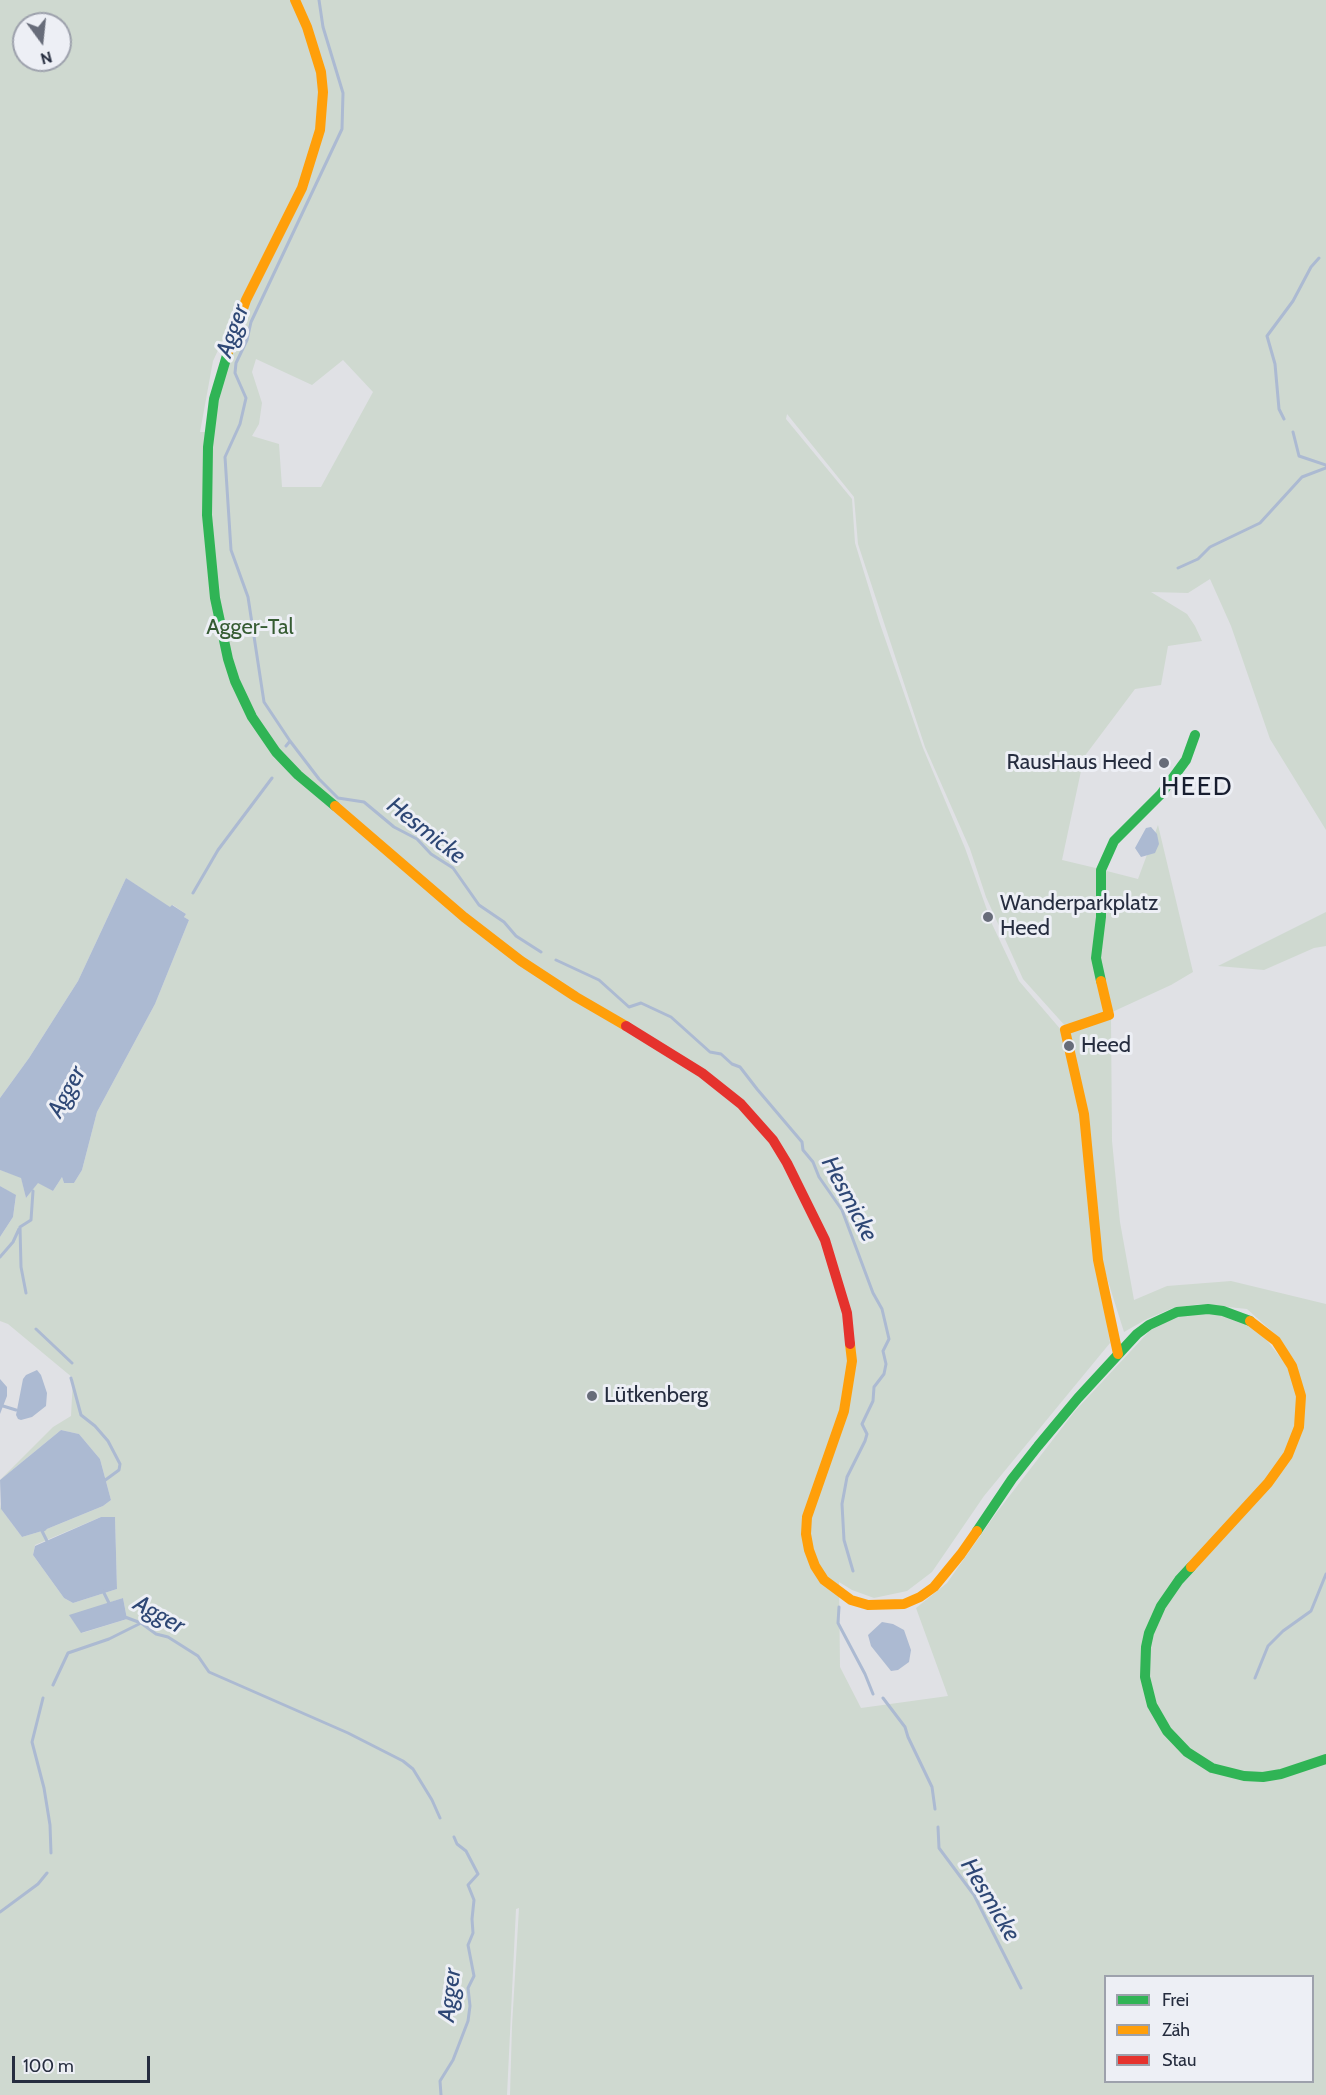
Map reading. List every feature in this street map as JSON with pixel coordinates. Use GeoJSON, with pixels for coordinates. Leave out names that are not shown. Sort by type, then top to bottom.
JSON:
{"type":"FeatureCollection","features":[{"type":"Feature","properties":{"kind":"main road"},"geometry":{"type":"LineString","coordinates":[[295,0],[310,35],[321,72],[323,92],[320,130],[302,188],[246,300],[234,331],[214,399],[208,457],[209,550],[220,629],[235,681],[258,726],[276,752],[298,775],[464,917],[521,961],[702,1073],[741,1104],[773,1140],[792,1171],[825,1240],[847,1313],[852,1361],[849,1386],[844,1411],[807,1517],[806,1534],[815,1566],[825,1580],[851,1600],[868,1605],[904,1604],[934,1587],[961,1554],[1012,1479],[1078,1398],[1137,1334],[1163,1317],[1185,1311],[1208,1309],[1238,1315],[1264,1330],[1276,1341],[1293,1366],[1301,1396],[1299,1427],[1288,1455],[1268,1483],[1179,1580],[1161,1606],[1149,1633],[1145,1677],[1152,1705],[1167,1731],[1187,1752],[1212,1768],[1244,1776],[1263,1777],[1281,1774],[1326,1759]]}},
{"type":"Feature","properties":{"kind":"main road"},"geometry":{"type":"LineString","coordinates":[[1118,1354],[1098,1260],[1084,1114],[1065,1030],[1109,1015],[1096,958],[1101,917],[1101,870],[1114,841],[1161,794],[1186,760],[1195,735]]}},
{"type":"Feature","properties":{"kind":"green space","name":"Agger-Tal"},"geometry":{"type":"Polygon","coordinates":[[[0,0],[1326,0],[1326,830],[1270,739],[1231,626],[1210,579],[1188,593],[1151,592],[1187,614],[1202,641],[1168,646],[1161,685],[1135,689],[1084,757],[1062,860],[1100,869],[1099,916],[1094,958],[1106,1014],[1067,1028],[1023,979],[986,897],[970,849],[925,747],[858,544],[854,497],[787,414],[786,419],[852,499],[855,543],[879,621],[923,748],[965,848],[992,924],[1019,981],[1062,1031],[1081,1115],[1089,1200],[1110,1343],[984,1496],[932,1572],[907,1591],[874,1598],[852,1590],[839,1582],[840,1667],[861,1708],[948,1696],[916,1608],[947,1583],[997,1512],[1075,1411],[1156,1324],[1172,1317],[1197,1312],[1217,1313],[1244,1319],[1265,1338],[1288,1367],[1297,1364],[1276,1335],[1247,1309],[1200,1304],[1173,1308],[1124,1332],[1101,1259],[1086,1113],[1068,1031],[1111,1017],[1112,1141],[1120,1222],[1134,1300],[1167,1286],[1231,1281],[1326,1304],[1326,2095],[510,2095],[519,1908],[516,1909],[507,2095],[0,2095],[0,1504],[1,1509],[22,1537],[103,1506],[111,1500],[100,1459],[79,1434],[61,1430],[0,1480],[53,1427],[71,1416],[73,1378],[8,1324],[0,1321],[0,1237],[13,1217],[16,1196],[0,1186],[0,1170],[21,1177],[26,1198],[38,1182],[53,1191],[62,1177],[64,1183],[74,1183],[82,1170],[97,1112],[155,1004],[189,920],[184,917],[186,914],[173,905],[170,908],[126,878],[78,981],[29,1058],[0,1098],[0,0]],[[307,178],[299,187],[254,273],[213,361],[200,432],[208,432],[212,400],[218,405],[231,348],[229,347],[250,297],[285,229],[307,178]],[[256,359],[252,372],[262,403],[259,424],[252,436],[279,444],[282,487],[321,487],[373,392],[343,360],[312,385],[256,359]],[[101,1517],[35,1545],[33,1555],[64,1598],[73,1603],[117,1589],[115,1517],[101,1517]],[[123,1598],[70,1616],[82,1633],[127,1619],[123,1598]]]}},
{"type":"Feature","properties":{"kind":"green space"},"geometry":{"type":"Polygon","coordinates":[[[1158,825],[1193,972],[1171,985],[1110,1013],[1098,958],[1103,870],[1138,879],[1158,825]]]}},
{"type":"Feature","properties":{"kind":"green space"},"geometry":{"type":"Polygon","coordinates":[[[1326,912],[1326,946],[1314,948],[1264,970],[1218,966],[1326,912]]]}},
{"type":"Feature","properties":{"kind":"water"},"geometry":{"type":"Polygon","coordinates":[[[1151,827],[1157,834],[1159,844],[1155,853],[1141,857],[1135,848],[1146,828],[1151,827]]]}},
{"type":"Feature","properties":{"kind":"water"},"geometry":{"type":"Polygon","coordinates":[[[126,878],[170,907],[172,905],[186,914],[184,917],[189,920],[155,1004],[97,1112],[82,1170],[74,1183],[64,1183],[62,1177],[53,1191],[38,1183],[26,1198],[21,1178],[0,1170],[0,1098],[29,1058],[78,981],[126,878]]]}},
{"type":"Feature","properties":{"kind":"water"},"geometry":{"type":"Polygon","coordinates":[[[0,1186],[16,1195],[13,1217],[0,1237],[0,1186]]]}},
{"type":"Feature","properties":{"kind":"water"},"geometry":{"type":"Polygon","coordinates":[[[37,1370],[47,1393],[46,1406],[32,1417],[18,1419],[16,1415],[23,1379],[37,1370]]]}},
{"type":"Feature","properties":{"kind":"water"},"geometry":{"type":"Polygon","coordinates":[[[0,1379],[7,1387],[7,1396],[0,1414],[0,1379]]]}},
{"type":"Feature","properties":{"kind":"water"},"geometry":{"type":"Polygon","coordinates":[[[61,1430],[79,1434],[100,1459],[111,1500],[103,1506],[22,1537],[1,1509],[0,1480],[61,1430]]]}},
{"type":"Feature","properties":{"kind":"water"},"geometry":{"type":"Polygon","coordinates":[[[101,1517],[115,1517],[117,1589],[73,1603],[64,1598],[33,1555],[35,1546],[101,1517]]]}},
{"type":"Feature","properties":{"kind":"water"},"geometry":{"type":"Polygon","coordinates":[[[123,1598],[127,1619],[81,1633],[69,1615],[123,1598]]]}},
{"type":"Feature","properties":{"kind":"water"},"geometry":{"type":"Polygon","coordinates":[[[882,1622],[893,1624],[904,1630],[911,1650],[909,1662],[898,1670],[891,1671],[871,1646],[868,1635],[882,1622]]]}},
{"type":"Feature","properties":{"kind":"waterway","name":"Agger"},"geometry":{"type":"LineString","coordinates":[[286,746],[290,741],[264,702],[248,597],[231,550],[225,457],[240,424],[246,398],[235,373],[236,363],[247,340],[251,322],[342,129],[343,93],[323,27],[319,0]]}},
{"type":"Feature","properties":{"kind":"waterway"},"geometry":{"type":"LineString","coordinates":[[1284,419],[1279,409],[1275,364],[1267,336],[1293,301],[1311,267],[1319,258]]}},
{"type":"Feature","properties":{"kind":"waterway"},"geometry":{"type":"LineString","coordinates":[[1293,432],[1299,456],[1326,465]]}},
{"type":"Feature","properties":{"kind":"waterway"},"geometry":{"type":"LineString","coordinates":[[1178,568],[1198,559],[1210,547],[1260,523],[1302,477],[1326,468]]}},
{"type":"Feature","properties":{"kind":"waterway","name":"Hesmicke"},"geometry":{"type":"LineString","coordinates":[[290,741],[319,779],[338,798],[364,802],[394,827],[417,839],[431,854],[453,868],[479,905],[504,922],[516,936],[541,952]]}},
{"type":"Feature","properties":{"kind":"waterway","name":"Agger"},"geometry":{"type":"LineString","coordinates":[[193,893],[218,850],[272,778]]}},
{"type":"Feature","properties":{"kind":"waterway","name":"Hesmicke"},"geometry":{"type":"LineString","coordinates":[[556,960],[599,980],[629,1007],[641,1003],[671,1017],[710,1052],[721,1054],[732,1064],[740,1067],[802,1142],[803,1150],[813,1162],[819,1177],[842,1210],[873,1293],[882,1309],[889,1339],[883,1351],[886,1364],[884,1374],[874,1387],[873,1401],[862,1424],[867,1434],[847,1477],[842,1504],[844,1540],[853,1571]]}},
{"type":"Feature","properties":{"kind":"waterway","name":"Agger"},"geometry":{"type":"LineString","coordinates":[[26,1293],[21,1267],[20,1227],[31,1220],[33,1191]]}},
{"type":"Feature","properties":{"kind":"waterway"},"geometry":{"type":"LineString","coordinates":[[0,1257],[13,1242],[19,1229]]}},
{"type":"Feature","properties":{"kind":"waterway","name":"Agger"},"geometry":{"type":"LineString","coordinates":[[36,1329],[72,1363]]}},
{"type":"Feature","properties":{"kind":"waterway","name":"Agger"},"geometry":{"type":"LineString","coordinates":[[71,1378],[81,1415],[108,1441],[120,1464],[119,1470],[104,1481]]}},
{"type":"Feature","properties":{"kind":"waterway"},"geometry":{"type":"LineString","coordinates":[[3,1406],[16,1410]]}},
{"type":"Feature","properties":{"kind":"waterway","name":"Agger"},"geometry":{"type":"LineString","coordinates":[[45,1529],[42,1531],[48,1543]]}},
{"type":"Feature","properties":{"kind":"waterway"},"geometry":{"type":"LineString","coordinates":[[1255,1678],[1268,1646],[1283,1631],[1311,1611],[1326,1574]]}},
{"type":"Feature","properties":{"kind":"waterway","name":"Agger"},"geometry":{"type":"LineString","coordinates":[[103,1591],[109,1603]]}},
{"type":"Feature","properties":{"kind":"waterway","name":"Hesmicke"},"geometry":{"type":"LineString","coordinates":[[839,1607],[838,1623],[873,1694]]}},
{"type":"Feature","properties":{"kind":"waterway","name":"Agger"},"geometry":{"type":"LineString","coordinates":[[125,1617],[141,1623],[156,1634],[168,1637],[198,1656],[209,1672],[348,1733],[403,1761],[413,1769],[440,1818]]}},
{"type":"Feature","properties":{"kind":"waterway"},"geometry":{"type":"LineString","coordinates":[[53,1685],[68,1653],[109,1639],[141,1623]]}},
{"type":"Feature","properties":{"kind":"waterway"},"geometry":{"type":"LineString","coordinates":[[43,1698],[32,1742],[44,1788],[50,1825],[51,1853]]}},
{"type":"Feature","properties":{"kind":"waterway","name":"Hesmicke"},"geometry":{"type":"LineString","coordinates":[[883,1698],[905,1727],[932,1787],[935,1809]]}},
{"type":"Feature","properties":{"kind":"waterway","name":"Hesmicke"},"geometry":{"type":"LineString","coordinates":[[938,1827],[939,1848],[974,1895],[1021,1988]]}},
{"type":"Feature","properties":{"kind":"waterway","name":"Agger"},"geometry":{"type":"LineString","coordinates":[[441,2095],[440,2081],[453,2060],[468,2021],[470,2006],[468,1988],[474,1976],[468,1945],[473,1933],[474,1900],[468,1885],[478,1874],[466,1851],[457,1844],[454,1837]]}},
{"type":"Feature","properties":{"kind":"waterway"},"geometry":{"type":"LineString","coordinates":[[0,1912],[38,1884],[47,1873]]}},
{"type":"Feature","properties":{"kind":"traffic: fast"},"geometry":{"type":"LineString","coordinates":[[228,352],[214,399],[208,447],[207,515],[215,598],[228,659],[235,681],[252,717],[276,752],[298,775],[335,806]]}},
{"type":"Feature","properties":{"kind":"traffic: fast"},"geometry":{"type":"LineString","coordinates":[[1101,981],[1096,958],[1101,917],[1101,870],[1114,841],[1161,794],[1186,760],[1195,735]]}},
{"type":"Feature","properties":{"kind":"traffic: fast"},"geometry":{"type":"LineString","coordinates":[[977,1531],[1012,1479],[1038,1446],[1078,1398],[1137,1334],[1149,1325],[1177,1312],[1208,1309],[1223,1311],[1250,1321]]}},
{"type":"Feature","properties":{"kind":"traffic: fast"},"geometry":{"type":"LineString","coordinates":[[1191,1567],[1161,1606],[1149,1633],[1146,1647],[1145,1677],[1152,1705],[1167,1731],[1187,1752],[1212,1768],[1244,1776],[1263,1777],[1281,1774],[1326,1759]]}},
{"type":"Feature","properties":{"kind":"traffic: slow"},"geometry":{"type":"LineString","coordinates":[[228,352],[246,300],[302,188],[320,130],[323,92],[321,72],[307,27],[295,0]]}},
{"type":"Feature","properties":{"kind":"traffic: slow"},"geometry":{"type":"LineString","coordinates":[[335,806],[464,917],[521,961],[626,1026]]}},
{"type":"Feature","properties":{"kind":"traffic: slow"},"geometry":{"type":"LineString","coordinates":[[1101,981],[1109,1015],[1065,1030],[1084,1114],[1098,1260],[1118,1354]]}},
{"type":"Feature","properties":{"kind":"traffic: slow"},"geometry":{"type":"LineString","coordinates":[[1191,1567],[1268,1483],[1288,1455],[1299,1427],[1301,1396],[1292,1366],[1276,1341],[1250,1321]]}},
{"type":"Feature","properties":{"kind":"traffic: slow"},"geometry":{"type":"LineString","coordinates":[[850,1344],[852,1361],[844,1411],[807,1517],[806,1534],[809,1550],[824,1580],[851,1600],[868,1605],[904,1604],[934,1587],[977,1531]]}},
{"type":"Feature","properties":{"kind":"traffic: jam"},"geometry":{"type":"LineString","coordinates":[[626,1026],[702,1073],[741,1104],[773,1140],[787,1163],[825,1240],[847,1313],[850,1344]]}},
{"type":"Feature","properties":{"kind":"place","name":"RausHaus Heed"},"geometry":{"type":"Point","coordinates":[1164,763]}},
{"type":"Feature","properties":{"kind":"place","name":"Wanderparkplatz Heed"},"geometry":{"type":"Point","coordinates":[988,917]}},
{"type":"Feature","properties":{"kind":"place","name":"Heed"},"geometry":{"type":"Point","coordinates":[1069,1046]}},
{"type":"Feature","properties":{"kind":"place","name":"Lütkenberg"},"geometry":{"type":"Point","coordinates":[592,1396]}},
{"type":"Feature","properties":{"kind":"district","name":"HEED"},"geometry":{"type":"Point","coordinates":[1197,787]}}]}
